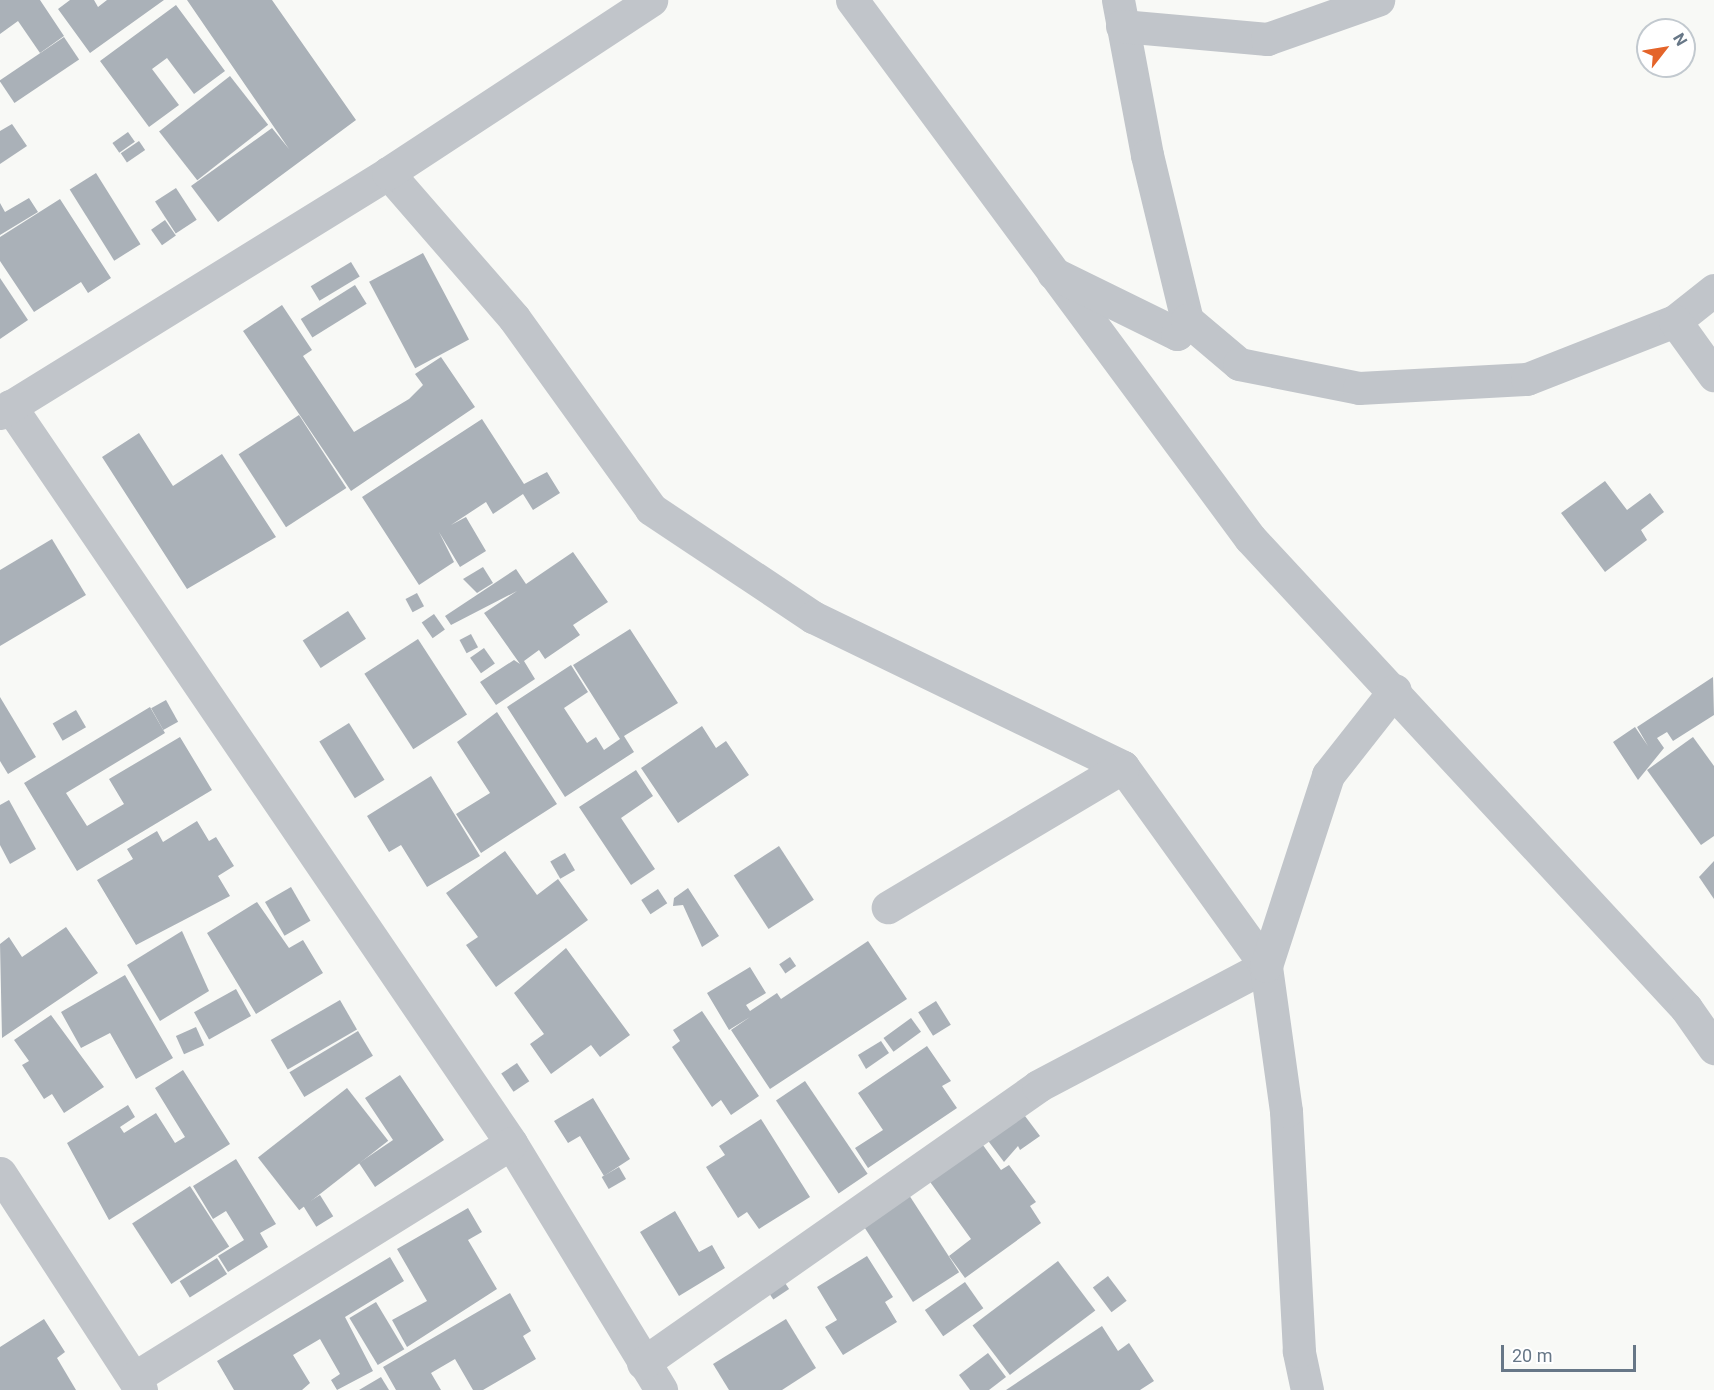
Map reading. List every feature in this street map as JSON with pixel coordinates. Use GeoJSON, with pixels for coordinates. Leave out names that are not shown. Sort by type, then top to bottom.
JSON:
{"type":"FeatureCollection","features":[{"type":"Feature","properties":{"kind":"street"},"geometry":{"type":"LineString","coordinates":[[651,0],[388,173],[5,409],[511,1143],[661,1390]]}},
{"type":"Feature","properties":{"kind":"street"},"geometry":{"type":"LineString","coordinates":[[852,0],[1049,271],[1250,538],[1395,690],[1686,1008],[1714,1048]]}},
{"type":"Feature","properties":{"kind":"street"},"geometry":{"type":"LineString","coordinates":[[1378,0],[1268,39],[1120,13],[1187,320],[1239,364],[1359,388],[1527,379],[1675,321],[1714,290]]}},
{"type":"Feature","properties":{"kind":"street"},"geometry":{"type":"LineString","coordinates":[[388,173],[514,318],[651,509],[813,617],[1123,767],[1266,966]]}},
{"type":"Feature","properties":{"kind":"street"},"geometry":{"type":"LineString","coordinates":[[1049,271],[1177,334],[1187,320]]}},
{"type":"Feature","properties":{"kind":"street"},"geometry":{"type":"LineString","coordinates":[[1675,321],[1714,375]]}},
{"type":"Feature","properties":{"kind":"street"},"geometry":{"type":"LineString","coordinates":[[1307,1390],[1299,1351],[1286,1111],[1266,966],[1328,775],[1395,690]]}},
{"type":"Feature","properties":{"kind":"street"},"geometry":{"type":"LineString","coordinates":[[888,907],[1123,767]]}},
{"type":"Feature","properties":{"kind":"street"},"geometry":{"type":"LineString","coordinates":[[643,1363],[1038,1086],[1266,966]]}},
{"type":"Feature","properties":{"kind":"street"},"geometry":{"type":"LineString","coordinates":[[0,1173],[137,1384],[511,1143]]}},
{"type":"Feature","properties":{"kind":"building"},"geometry":{"type":"Polygon","coordinates":[[[0,0],[40,0],[64,36],[40,53],[18,21],[0,34],[0,0]]]}},
{"type":"Feature","properties":{"kind":"building"},"geometry":{"type":"Polygon","coordinates":[[[70,0],[94,0],[98,7],[107,0],[164,0],[90,53],[58,9],[70,0]]]}},
{"type":"Feature","properties":{"kind":"building"},"geometry":{"type":"Polygon","coordinates":[[[187,0],[272,0],[356,120],[218,222],[191,186],[272,128],[289,149],[187,0]]]}},
{"type":"Feature","properties":{"kind":"building"},"geometry":{"type":"Polygon","coordinates":[[[176,5],[225,71],[194,94],[167,58],[152,69],[179,105],[149,127],[100,61],[176,5]]]}},
{"type":"Feature","properties":{"kind":"building"},"geometry":{"type":"Polygon","coordinates":[[[64,37],[79,59],[14,103],[0,80],[64,37]]]}},
{"type":"Feature","properties":{"kind":"building"},"geometry":{"type":"Polygon","coordinates":[[[230,76],[268,125],[197,180],[159,131],[230,76]]]}},
{"type":"Feature","properties":{"kind":"building"},"geometry":{"type":"Polygon","coordinates":[[[12,124],[27,146],[0,164],[0,131],[12,124]]]}},
{"type":"Feature","properties":{"kind":"building"},"geometry":{"type":"Polygon","coordinates":[[[128,132],[135,142],[119,153],[112,143],[128,132]]]}},
{"type":"Feature","properties":{"kind":"building"},"geometry":{"type":"Polygon","coordinates":[[[139,141],[145,150],[127,162],[121,153],[139,141]]]}},
{"type":"Feature","properties":{"kind":"building"},"geometry":{"type":"Polygon","coordinates":[[[96,173],[141,244],[114,261],[70,189],[96,173]]]}},
{"type":"Feature","properties":{"kind":"building"},"geometry":{"type":"Polygon","coordinates":[[[176,188],[197,220],[176,233],[155,202],[176,188]]]}},
{"type":"Feature","properties":{"kind":"building"},"geometry":{"type":"Polygon","coordinates":[[[29,198],[38,212],[0,235],[0,203],[5,212],[29,198]]]}},
{"type":"Feature","properties":{"kind":"building"},"geometry":{"type":"Polygon","coordinates":[[[60,199],[111,278],[88,293],[81,282],[34,312],[0,261],[0,237],[60,199]]]}},
{"type":"Feature","properties":{"kind":"building"},"geometry":{"type":"Polygon","coordinates":[[[165,220],[176,236],[162,245],[151,230],[165,220]]]}},
{"type":"Feature","properties":{"kind":"building"},"geometry":{"type":"Polygon","coordinates":[[[423,253],[469,340],[415,368],[369,282],[423,253]]]}},
{"type":"Feature","properties":{"kind":"building"},"geometry":{"type":"Polygon","coordinates":[[[351,262],[360,277],[319,301],[311,286],[351,262]]]}},
{"type":"Feature","properties":{"kind":"building"},"geometry":{"type":"Polygon","coordinates":[[[0,278],[28,320],[0,339],[0,278]]]}},
{"type":"Feature","properties":{"kind":"building"},"geometry":{"type":"Polygon","coordinates":[[[355,285],[367,304],[312,338],[301,319],[355,285]]]}},
{"type":"Feature","properties":{"kind":"building"},"geometry":{"type":"Polygon","coordinates":[[[282,305],[312,350],[303,356],[354,432],[409,399],[423,385],[415,374],[441,357],[475,407],[351,491],[243,331],[282,305]]]}},
{"type":"Feature","properties":{"kind":"building"},"geometry":{"type":"Polygon","coordinates":[[[299,415],[346,488],[286,527],[239,454],[299,415]]]}},
{"type":"Feature","properties":{"kind":"building"},"geometry":{"type":"Polygon","coordinates":[[[482,419],[524,484],[547,472],[560,493],[533,510],[523,494],[493,514],[486,502],[451,525],[466,517],[486,551],[460,567],[439,532],[454,562],[419,585],[362,497],[482,419]]]}},
{"type":"Feature","properties":{"kind":"building"},"geometry":{"type":"Polygon","coordinates":[[[139,433],[173,486],[222,454],[276,537],[187,589],[102,457],[139,433]]]}},
{"type":"Feature","properties":{"kind":"building"},"geometry":{"type":"Polygon","coordinates":[[[1605,481],[1627,510],[1650,493],[1664,512],[1641,530],[1647,540],[1605,572],[1561,513],[1605,481]]]}},
{"type":"Feature","properties":{"kind":"building"},"geometry":{"type":"Polygon","coordinates":[[[52,539],[86,595],[0,646],[0,570],[52,539]]]}},
{"type":"Feature","properties":{"kind":"building"},"geometry":{"type":"Polygon","coordinates":[[[573,552],[608,602],[573,625],[580,635],[545,659],[539,650],[524,661],[535,679],[496,705],[480,682],[514,660],[520,664],[484,613],[517,591],[451,625],[445,616],[516,569],[526,584],[573,552]]]}},
{"type":"Feature","properties":{"kind":"building"},"geometry":{"type":"Polygon","coordinates":[[[483,567],[493,583],[477,593],[463,579],[483,567]]]}},
{"type":"Feature","properties":{"kind":"building"},"geometry":{"type":"Polygon","coordinates":[[[417,593],[424,606],[413,612],[406,599],[417,593]]]}},
{"type":"Feature","properties":{"kind":"building"},"geometry":{"type":"Polygon","coordinates":[[[348,611],[366,639],[321,668],[303,640],[348,611]]]}},
{"type":"Feature","properties":{"kind":"building"},"geometry":{"type":"Polygon","coordinates":[[[434,614],[445,630],[433,638],[422,623],[434,614]]]}},
{"type":"Feature","properties":{"kind":"building"},"geometry":{"type":"Polygon","coordinates":[[[630,629],[678,703],[624,736],[634,752],[565,797],[507,707],[571,665],[588,692],[564,708],[587,743],[596,737],[604,750],[620,739],[573,665],[630,629]]]}},
{"type":"Feature","properties":{"kind":"building"},"geometry":{"type":"Polygon","coordinates":[[[471,634],[478,647],[467,653],[460,640],[471,634]]]}},
{"type":"Feature","properties":{"kind":"building"},"geometry":{"type":"Polygon","coordinates":[[[418,639],[467,714],[413,749],[364,674],[418,639]]]}},
{"type":"Feature","properties":{"kind":"building"},"geometry":{"type":"Polygon","coordinates":[[[484,648],[495,664],[481,673],[470,658],[484,648]]]}},
{"type":"Feature","properties":{"kind":"building"},"geometry":{"type":"Polygon","coordinates":[[[1713,677],[1714,715],[1673,741],[1667,732],[1657,738],[1664,748],[1638,780],[1613,742],[1635,727],[1648,746],[1637,727],[1713,677]]]}},
{"type":"Feature","properties":{"kind":"building"},"geometry":{"type":"Polygon","coordinates":[[[0,697],[36,757],[8,774],[0,761],[0,697]]]}},
{"type":"Feature","properties":{"kind":"building"},"geometry":{"type":"Polygon","coordinates":[[[166,700],[178,722],[163,730],[151,708],[166,700]]]}},
{"type":"Feature","properties":{"kind":"building"},"geometry":{"type":"Polygon","coordinates":[[[150,707],[165,733],[66,793],[87,826],[124,804],[109,779],[180,737],[212,790],[77,871],[24,783],[150,707]]]}},
{"type":"Feature","properties":{"kind":"building"},"geometry":{"type":"Polygon","coordinates":[[[76,710],[86,727],[63,741],[53,724],[76,710]]]}},
{"type":"Feature","properties":{"kind":"building"},"geometry":{"type":"Polygon","coordinates":[[[497,712],[557,804],[481,853],[456,814],[490,793],[457,742],[497,712]]]}},
{"type":"Feature","properties":{"kind":"building"},"geometry":{"type":"Polygon","coordinates":[[[349,723],[385,780],[355,798],[319,742],[349,723]]]}},
{"type":"Feature","properties":{"kind":"building"},"geometry":{"type":"Polygon","coordinates":[[[702,726],[716,748],[726,741],[749,775],[678,823],[641,768],[702,726]]]}},
{"type":"Feature","properties":{"kind":"building"},"geometry":{"type":"Polygon","coordinates":[[[1693,737],[1714,766],[1714,836],[1701,845],[1647,770],[1693,737]]]}},
{"type":"Feature","properties":{"kind":"building"},"geometry":{"type":"Polygon","coordinates":[[[636,770],[653,796],[621,818],[655,869],[631,885],[579,807],[636,770]]]}},
{"type":"Feature","properties":{"kind":"building"},"geometry":{"type":"Polygon","coordinates":[[[431,776],[480,856],[427,887],[401,845],[389,852],[367,816],[431,776]]]}},
{"type":"Feature","properties":{"kind":"building"},"geometry":{"type":"Polygon","coordinates":[[[9,800],[36,849],[10,864],[0,845],[0,805],[9,800]]]}},
{"type":"Feature","properties":{"kind":"building"},"geometry":{"type":"Polygon","coordinates":[[[197,821],[209,841],[216,837],[234,866],[218,876],[230,896],[136,945],[97,880],[133,859],[127,849],[157,831],[163,842],[197,821]]]}},
{"type":"Feature","properties":{"kind":"building"},"geometry":{"type":"Polygon","coordinates":[[[779,846],[814,900],[769,929],[734,875],[779,846]]]}},
{"type":"Feature","properties":{"kind":"building"},"geometry":{"type":"Polygon","coordinates":[[[505,851],[537,895],[558,879],[588,920],[496,987],[466,945],[478,937],[446,893],[505,851]]]}},
{"type":"Feature","properties":{"kind":"building"},"geometry":{"type":"Polygon","coordinates":[[[565,853],[575,870],[560,879],[550,862],[565,853]]]}},
{"type":"Feature","properties":{"kind":"building"},"geometry":{"type":"Polygon","coordinates":[[[1714,861],[1714,899],[1699,877],[1714,861]]]}},
{"type":"Feature","properties":{"kind":"building"},"geometry":{"type":"Polygon","coordinates":[[[291,887],[310,921],[285,936],[265,902],[291,887]]]}},
{"type":"Feature","properties":{"kind":"building"},"geometry":{"type":"Polygon","coordinates":[[[688,888],[719,936],[702,947],[683,905],[673,906],[674,898],[688,888]]]}},
{"type":"Feature","properties":{"kind":"building"},"geometry":{"type":"Polygon","coordinates":[[[658,889],[667,903],[650,914],[641,900],[658,889]]]}},
{"type":"Feature","properties":{"kind":"building"},"geometry":{"type":"Polygon","coordinates":[[[257,902],[289,948],[303,940],[323,973],[256,1014],[207,933],[257,902]]]}},
{"type":"Feature","properties":{"kind":"building"},"geometry":{"type":"Polygon","coordinates":[[[66,927],[98,973],[2,1038],[0,944],[9,937],[22,957],[66,927]]]}},
{"type":"Feature","properties":{"kind":"building"},"geometry":{"type":"Polygon","coordinates":[[[182,931],[209,991],[160,1021],[127,965],[182,931]]]}},
{"type":"Feature","properties":{"kind":"building"},"geometry":{"type":"Polygon","coordinates":[[[868,941],[907,999],[770,1089],[731,1030],[750,1017],[729,1030],[707,993],[750,967],[766,993],[746,1005],[750,1011],[777,993],[781,999],[868,941]]]}},
{"type":"Feature","properties":{"kind":"building"},"geometry":{"type":"Polygon","coordinates":[[[566,948],[630,1035],[600,1057],[591,1045],[551,1074],[530,1044],[544,1034],[514,993],[566,948]]]}},
{"type":"Feature","properties":{"kind":"building"},"geometry":{"type":"Polygon","coordinates":[[[790,957],[796,966],[785,973],[779,964],[790,957]]]}},
{"type":"Feature","properties":{"kind":"building"},"geometry":{"type":"Polygon","coordinates":[[[125,975],[173,1058],[136,1079],[110,1033],[81,1048],[61,1012],[125,975]]]}},
{"type":"Feature","properties":{"kind":"building"},"geometry":{"type":"Polygon","coordinates":[[[236,989],[251,1016],[209,1039],[194,1012],[236,989]]]}},
{"type":"Feature","properties":{"kind":"building"},"geometry":{"type":"Polygon","coordinates":[[[340,1000],[357,1029],[288,1069],[271,1040],[340,1000]]]}},
{"type":"Feature","properties":{"kind":"building"},"geometry":{"type":"Polygon","coordinates":[[[936,1001],[951,1025],[933,1036],[918,1012],[936,1001]]]}},
{"type":"Feature","properties":{"kind":"building"},"geometry":{"type":"Polygon","coordinates":[[[702,1011],[759,1096],[731,1115],[721,1100],[712,1107],[672,1047],[680,1041],[673,1030],[702,1011]]]}},
{"type":"Feature","properties":{"kind":"building"},"geometry":{"type":"Polygon","coordinates":[[[51,1015],[104,1087],[64,1113],[52,1094],[44,1099],[22,1065],[29,1061],[14,1040],[51,1015]]]}},
{"type":"Feature","properties":{"kind":"building"},"geometry":{"type":"Polygon","coordinates":[[[911,1018],[921,1032],[893,1052],[883,1038],[911,1018]]]}},
{"type":"Feature","properties":{"kind":"building"},"geometry":{"type":"Polygon","coordinates":[[[196,1027],[204,1045],[184,1054],[176,1036],[196,1027]]]}},
{"type":"Feature","properties":{"kind":"building"},"geometry":{"type":"Polygon","coordinates":[[[358,1031],[373,1056],[304,1097],[289,1072],[358,1031]]]}},
{"type":"Feature","properties":{"kind":"building"},"geometry":{"type":"Polygon","coordinates":[[[881,1041],[889,1053],[866,1069],[858,1055],[881,1041]]]}},
{"type":"Feature","properties":{"kind":"building"},"geometry":{"type":"Polygon","coordinates":[[[927,1046],[951,1081],[942,1086],[957,1108],[868,1168],[855,1148],[883,1130],[858,1093],[927,1046]]]}},
{"type":"Feature","properties":{"kind":"building"},"geometry":{"type":"Polygon","coordinates":[[[517,1063],[529,1081],[514,1092],[501,1074],[517,1063]]]}},
{"type":"Feature","properties":{"kind":"building"},"geometry":{"type":"Polygon","coordinates":[[[183,1070],[230,1144],[109,1220],[67,1143],[128,1105],[135,1117],[120,1127],[124,1133],[156,1113],[175,1143],[185,1137],[155,1088],[183,1070]]]}},
{"type":"Feature","properties":{"kind":"building"},"geometry":{"type":"Polygon","coordinates":[[[400,1075],[444,1140],[375,1187],[359,1163],[393,1140],[365,1098],[400,1075]]]}},
{"type":"Feature","properties":{"kind":"building"},"geometry":{"type":"Polygon","coordinates":[[[805,1081],[868,1174],[839,1193],[776,1101],[805,1081]]]}},
{"type":"Feature","properties":{"kind":"building"},"geometry":{"type":"Polygon","coordinates":[[[347,1088],[388,1141],[299,1210],[258,1158],[347,1088]]]}},
{"type":"Feature","properties":{"kind":"building"},"geometry":{"type":"Polygon","coordinates":[[[593,1098],[630,1159],[604,1176],[580,1136],[568,1143],[554,1121],[593,1098]]]}},
{"type":"Feature","properties":{"kind":"building"},"geometry":{"type":"Polygon","coordinates":[[[1019,1108],[1040,1136],[1020,1150],[1018,1146],[1004,1162],[983,1134],[1019,1108]]]}},
{"type":"Feature","properties":{"kind":"building"},"geometry":{"type":"Polygon","coordinates":[[[761,1119],[810,1197],[759,1229],[747,1212],[738,1218],[706,1167],[725,1155],[719,1146],[761,1119]]]}},
{"type":"Feature","properties":{"kind":"building"},"geometry":{"type":"Polygon","coordinates":[[[980,1141],[1001,1170],[1009,1165],[1036,1202],[1030,1206],[1041,1223],[965,1278],[949,1256],[971,1239],[928,1179],[980,1141]]]}},
{"type":"Feature","properties":{"kind":"building"},"geometry":{"type":"Polygon","coordinates":[[[236,1159],[276,1224],[260,1233],[268,1247],[228,1272],[218,1256],[244,1240],[226,1211],[213,1219],[193,1186],[236,1159]]]}},
{"type":"Feature","properties":{"kind":"building"},"geometry":{"type":"Polygon","coordinates":[[[619,1167],[626,1179],[609,1189],[602,1177],[619,1167]]]}},
{"type":"Feature","properties":{"kind":"building"},"geometry":{"type":"Polygon","coordinates":[[[190,1186],[229,1246],[171,1284],[132,1224],[190,1186]]]}},
{"type":"Feature","properties":{"kind":"building"},"geometry":{"type":"Polygon","coordinates":[[[320,1195],[333,1216],[316,1227],[303,1206],[320,1195]]]}},
{"type":"Feature","properties":{"kind":"building"},"geometry":{"type":"Polygon","coordinates":[[[909,1195],[959,1272],[913,1302],[863,1225],[909,1195]]]}},
{"type":"Feature","properties":{"kind":"building"},"geometry":{"type":"Polygon","coordinates":[[[468,1208],[482,1232],[468,1240],[497,1289],[407,1347],[392,1320],[427,1301],[397,1249],[468,1208]]]}},
{"type":"Feature","properties":{"kind":"building"},"geometry":{"type":"Polygon","coordinates":[[[675,1211],[699,1252],[712,1245],[725,1268],[679,1296],[640,1232],[675,1211]]]}},
{"type":"Feature","properties":{"kind":"building"},"geometry":{"type":"Polygon","coordinates":[[[867,1256],[893,1297],[885,1302],[897,1322],[843,1355],[825,1327],[837,1320],[817,1287],[867,1256]]]}},
{"type":"Feature","properties":{"kind":"building"},"geometry":{"type":"Polygon","coordinates":[[[390,1257],[404,1281],[345,1317],[373,1371],[337,1390],[331,1380],[340,1374],[320,1339],[293,1355],[310,1383],[302,1390],[234,1390],[217,1361],[390,1257]]]}},
{"type":"Feature","properties":{"kind":"building"},"geometry":{"type":"Polygon","coordinates":[[[217,1258],[227,1274],[190,1297],[180,1281],[217,1258]]]}},
{"type":"Feature","properties":{"kind":"building"},"geometry":{"type":"Polygon","coordinates":[[[1058,1261],[1095,1311],[1010,1375],[973,1325],[1058,1261]]]}},
{"type":"Feature","properties":{"kind":"building"},"geometry":{"type":"Polygon","coordinates":[[[779,1274],[789,1289],[773,1300],[763,1285],[779,1274]]]}},
{"type":"Feature","properties":{"kind":"building"},"geometry":{"type":"Polygon","coordinates":[[[1108,1276],[1127,1301],[1111,1312],[1093,1287],[1108,1276]]]}},
{"type":"Feature","properties":{"kind":"building"},"geometry":{"type":"Polygon","coordinates":[[[965,1282],[983,1308],[943,1336],[925,1310],[965,1282]]]}},
{"type":"Feature","properties":{"kind":"building"},"geometry":{"type":"Polygon","coordinates":[[[510,1293],[531,1331],[523,1336],[536,1359],[483,1390],[473,1390],[455,1359],[431,1373],[441,1390],[396,1390],[383,1367],[510,1293]]]}},
{"type":"Feature","properties":{"kind":"building"},"geometry":{"type":"Polygon","coordinates":[[[376,1302],[404,1349],[378,1365],[349,1318],[376,1302]]]}},
{"type":"Feature","properties":{"kind":"building"},"geometry":{"type":"Polygon","coordinates":[[[44,1319],[65,1352],[57,1358],[76,1390],[0,1390],[0,1347],[44,1319]]]}},
{"type":"Feature","properties":{"kind":"building"},"geometry":{"type":"Polygon","coordinates":[[[786,1319],[816,1368],[782,1390],[729,1390],[713,1364],[786,1319]]]}},
{"type":"Feature","properties":{"kind":"building"},"geometry":{"type":"Polygon","coordinates":[[[1102,1326],[1118,1351],[1129,1343],[1154,1381],[1140,1390],[1006,1390],[1102,1326]]]}},
{"type":"Feature","properties":{"kind":"building"},"geometry":{"type":"Polygon","coordinates":[[[988,1353],[1006,1377],[989,1390],[970,1390],[959,1375],[988,1353]]]}},
{"type":"Feature","properties":{"kind":"building"},"geometry":{"type":"Polygon","coordinates":[[[381,1377],[389,1390],[359,1390],[381,1377]]]}}]}
